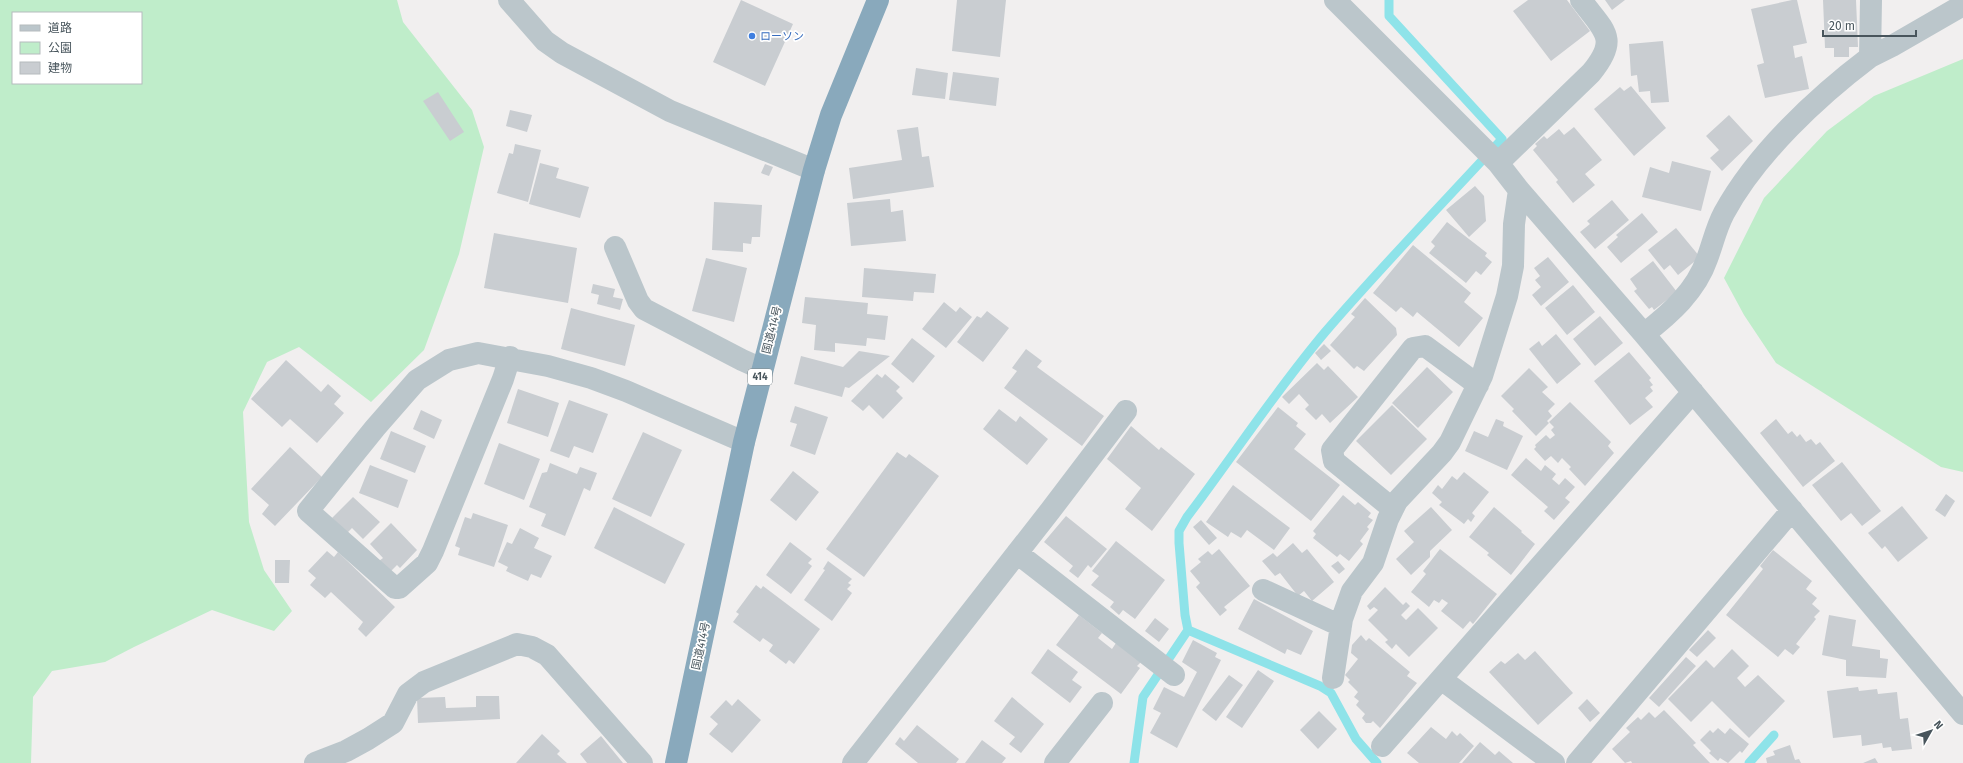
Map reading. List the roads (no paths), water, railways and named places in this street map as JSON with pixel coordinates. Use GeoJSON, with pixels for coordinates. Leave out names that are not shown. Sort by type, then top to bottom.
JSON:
{"type":"FeatureCollection","features":[{"type":"Feature","properties":{"kind":"highway","name":"国道414号"},"geometry":{"type":"LineString","coordinates":[[676,763],[744,442],[814,170],[831,115],[878,0]]}},
{"type":"Feature","properties":{"kind":"street"},"geometry":{"type":"LineString","coordinates":[[509,0],[545,41],[562,53],[670,111],[814,170]]}},
{"type":"Feature","properties":{"kind":"street"},"geometry":{"type":"LineString","coordinates":[[1335,0],[1498,163],[1519,190],[1644,334],[1963,714]]}},
{"type":"Feature","properties":{"kind":"street"},"geometry":{"type":"LineString","coordinates":[[1498,163],[1591,73],[1600,62],[1607,49],[1606,34],[1581,0]]}},
{"type":"Feature","properties":{"kind":"street"},"geometry":{"type":"LineString","coordinates":[[1870,57],[1871,0]]}},
{"type":"Feature","properties":{"kind":"street"},"geometry":{"type":"LineString","coordinates":[[1644,334],[1665,318],[1694,287],[1707,259],[1713,237],[1724,214],[1738,191],[1769,150],[1842,78],[1870,57],[1963,5]]}},
{"type":"Feature","properties":{"kind":"street"},"geometry":{"type":"LineString","coordinates":[[1333,678],[1341,626],[1352,591],[1373,563],[1397,501],[1442,453],[1450,442],[1478,385],[1507,296],[1513,266],[1514,224],[1519,190]]}},
{"type":"Feature","properties":{"kind":"street"},"geometry":{"type":"LineString","coordinates":[[615,247],[638,301],[644,309],[762,369]]}},
{"type":"Feature","properties":{"kind":"street"},"geometry":{"type":"LineString","coordinates":[[1393,509],[1334,461],[1332,450],[1413,348],[1425,346],[1478,385]]}},
{"type":"Feature","properties":{"kind":"street"},"geometry":{"type":"LineString","coordinates":[[510,357],[503,379],[433,551],[427,563],[399,588],[395,588],[308,511],[375,428],[417,380],[449,360],[478,353],[510,357],[591,378],[626,391],[744,442]]}},
{"type":"Feature","properties":{"kind":"street"},"geometry":{"type":"LineString","coordinates":[[1382,746],[1693,392]]}},
{"type":"Feature","properties":{"kind":"street"},"geometry":{"type":"LineString","coordinates":[[853,763],[1126,411]]}},
{"type":"Feature","properties":{"kind":"street"},"geometry":{"type":"LineString","coordinates":[[1577,763],[1792,510]]}},
{"type":"Feature","properties":{"kind":"street"},"geometry":{"type":"LineString","coordinates":[[1017,553],[1167,670]]}},
{"type":"Feature","properties":{"kind":"street"},"geometry":{"type":"LineString","coordinates":[[1263,590],[1341,626]]}},
{"type":"Feature","properties":{"kind":"street"},"geometry":{"type":"LineString","coordinates":[[315,763],[368,740],[393,722],[408,694],[424,682],[518,644],[532,647],[547,655],[642,763]]}},
{"type":"Feature","properties":{"kind":"street"},"geometry":{"type":"LineString","coordinates":[[1441,679],[1554,763]]}},
{"type":"Feature","properties":{"kind":"street"},"geometry":{"type":"LineString","coordinates":[[1055,763],[1102,703]]}},
{"type":"Feature","properties":{"kind":"waterway"},"geometry":{"type":"LineString","coordinates":[[1134,763],[1143,697],[1188,630],[1185,615],[1179,543],[1179,531],[1187,517],[1272,399],[1326,331],[1391,258],[1502,139],[1389,16],[1389,0]]}},
{"type":"Feature","properties":{"kind":"waterway"},"geometry":{"type":"LineString","coordinates":[[1188,630],[1320,686],[1331,693],[1356,739],[1377,763]]}},
{"type":"Feature","properties":{"kind":"waterway"},"geometry":{"type":"LineString","coordinates":[[1749,763],[1774,735]]}},
{"type":"Feature","properties":{"kind":"place","name":"ローソン"},"geometry":{"type":"Point","coordinates":[752,36]}}]}
